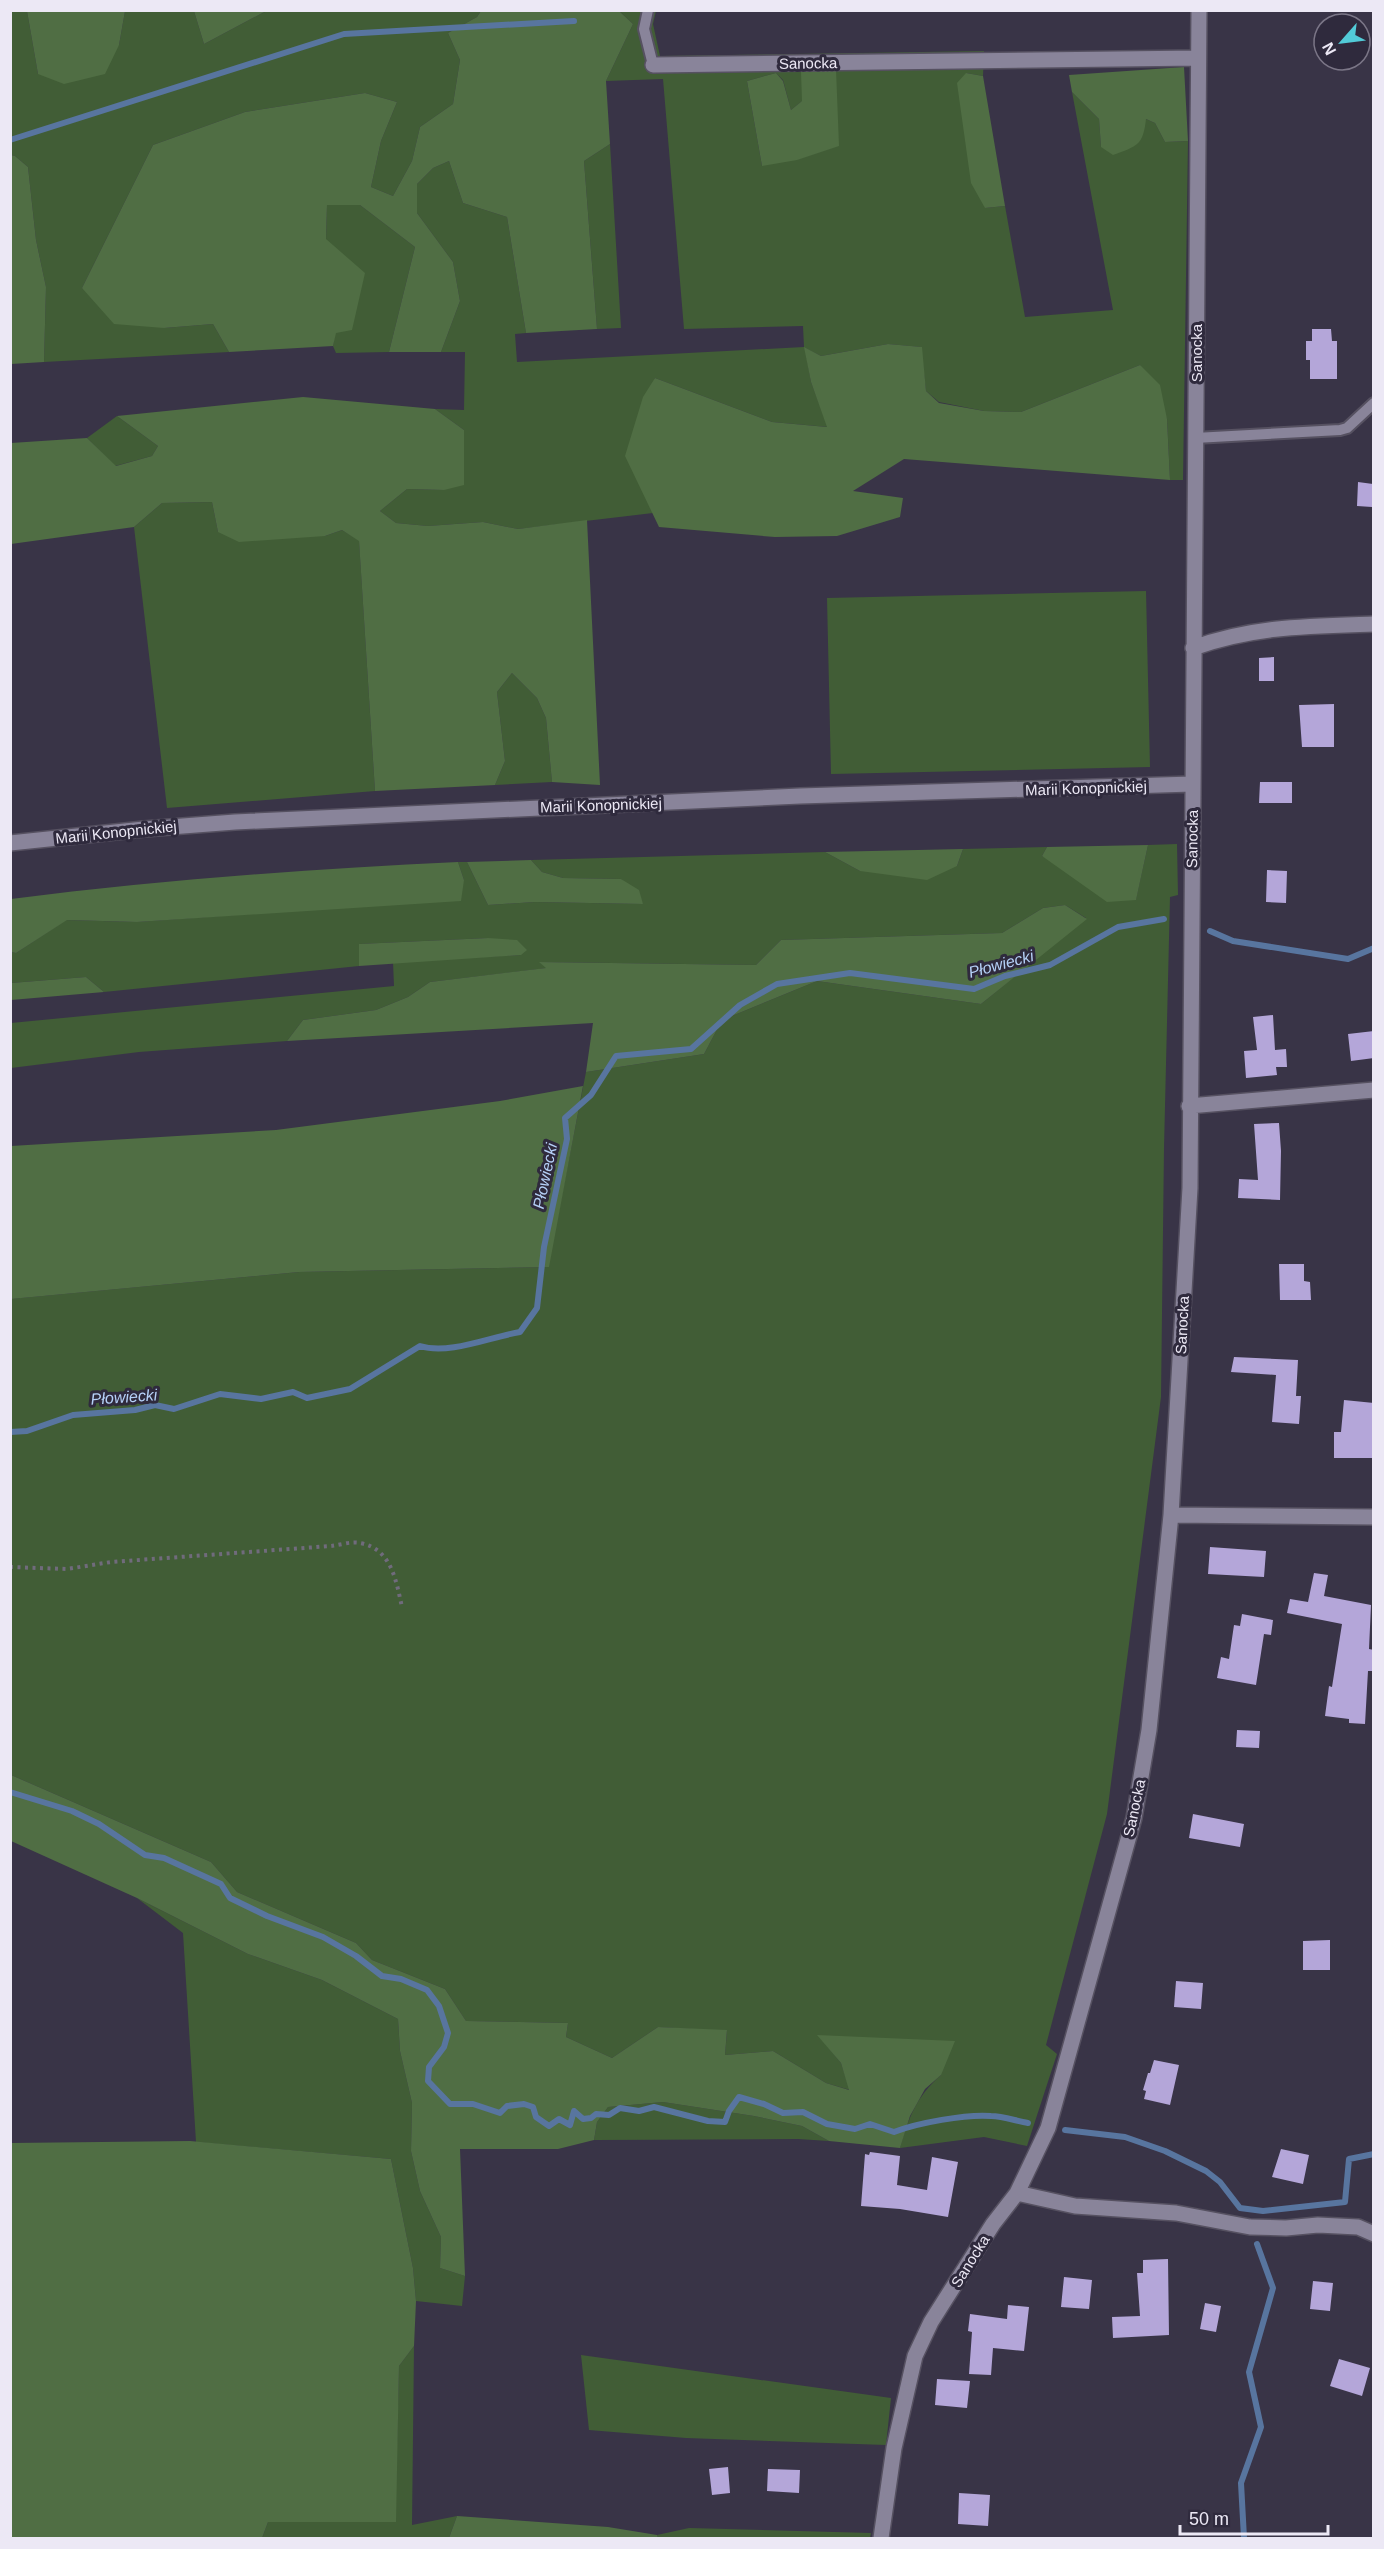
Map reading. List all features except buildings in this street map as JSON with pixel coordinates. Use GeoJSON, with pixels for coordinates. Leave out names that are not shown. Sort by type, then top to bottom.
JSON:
{"type":"FeatureCollection","features":[{"type":"Feature","properties":{"kind":"street","name":"Sanocka"},"geometry":{"type":"LineString","coordinates":[[881,2538],[894,2448],[915,2356],[931,2322],[993,2224],[1017,2193],[1048,2128],[1134,1818],[1149,1730],[1171,1515],[1190,1188],[1199,10]]}},
{"type":"Feature","properties":{"kind":"street","name":"Sanocka"},"geometry":{"type":"LineString","coordinates":[[653,65],[1198,58]]}},
{"type":"Feature","properties":{"kind":"street"},"geometry":{"type":"LineString","coordinates":[[1193,648],[1224,637],[1277,627],[1374,624]]}},
{"type":"Feature","properties":{"kind":"street","name":"Marii Konopnickiej"},"geometry":{"type":"LineString","coordinates":[[10,843],[144,829],[258,821],[800,796],[1192,784]]}},
{"type":"Feature","properties":{"kind":"street"},"geometry":{"type":"LineString","coordinates":[[1189,1106],[1374,1090]]}},
{"type":"Feature","properties":{"kind":"street"},"geometry":{"type":"LineString","coordinates":[[1171,1515],[1374,1517]]}},
{"type":"Feature","properties":{"kind":"street"},"geometry":{"type":"LineString","coordinates":[[1017,2193],[1075,2206],[1176,2213],[1250,2227],[1358,2227],[1374,2234]]}},
{"type":"Feature","properties":{"kind":"lane","name":"Sanocka"},"geometry":{"type":"LineString","coordinates":[[648,10],[644,29],[653,65]]}},
{"type":"Feature","properties":{"kind":"lane"},"geometry":{"type":"LineString","coordinates":[[1195,438],[1340,430],[1347,428],[1374,403]]}},
{"type":"Feature","properties":{"kind":"path"},"geometry":{"type":"LineString","coordinates":[[10,1567],[67,1569],[111,1562],[359,1542],[381,1552],[394,1571],[402,1607]]}},
{"type":"Feature","properties":{"kind":"green space"},"geometry":{"type":"Polygon","coordinates":[[[10,11],[27,11],[38,74],[119,45],[125,11],[194,11],[204,44],[266,11],[481,11],[477,17],[448,33],[460,60],[453,104],[420,127],[412,161],[393,196],[371,187],[381,141],[397,102],[365,93],[245,112],[153,145],[82,288],[164,328],[213,324],[229,352],[44,362],[46,287],[36,240],[28,167],[11,155],[10,11]]]}},
{"type":"Feature","properties":{"kind":"green space"},"geometry":{"type":"Polygon","coordinates":[[[27,11],[125,11],[119,45],[105,74],[64,84],[38,74],[27,11]]]}},
{"type":"Feature","properties":{"kind":"green space"},"geometry":{"type":"Polygon","coordinates":[[[194,11],[266,11],[204,44],[194,11]]]}},
{"type":"Feature","properties":{"kind":"green space"},"geometry":{"type":"Polygon","coordinates":[[[481,11],[619,11],[633,24],[606,81],[610,144],[584,161],[597,329],[526,333],[507,217],[463,203],[449,161],[433,168],[417,184],[417,213],[453,262],[460,301],[441,352],[389,352],[415,247],[360,205],[327,205],[326,239],[365,273],[352,330],[336,333],[333,346],[229,352],[213,324],[164,328],[114,324],[82,288],[153,145],[245,112],[365,93],[397,102],[381,141],[371,187],[393,196],[412,161],[420,127],[453,104],[460,60],[448,33],[477,17],[481,11]]]}},
{"type":"Feature","properties":{"kind":"green space"},"geometry":{"type":"Polygon","coordinates":[[[619,11],[656,11],[653,24],[660,56],[984,51],[983,76],[966,73],[985,208],[1005,206],[1025,317],[1113,310],[1072,92],[1099,119],[1101,147],[1146,119],[1155,123],[1165,142],[1188,141],[1183,480],[1170,480],[1167,419],[1140,365],[1021,412],[984,411],[939,402],[926,391],[921,347],[888,344],[821,356],[805,348],[811,382],[828,427],[772,422],[655,378],[626,456],[653,513],[518,529],[483,522],[428,526],[396,523],[380,511],[407,489],[444,490],[464,430],[435,409],[464,410],[465,352],[441,352],[460,301],[453,262],[417,213],[417,184],[433,168],[449,161],[463,203],[507,217],[526,333],[515,334],[517,362],[804,347],[803,326],[684,329],[663,79],[606,81],[633,24],[619,11]],[[776,73],[747,81],[762,166],[802,101],[791,110],[783,80],[776,73]]]}},
{"type":"Feature","properties":{"kind":"green space"},"geometry":{"type":"Polygon","coordinates":[[[1184,67],[1188,141],[1165,142],[1155,123],[1146,119],[1141,140],[1133,147],[1113,155],[1101,147],[1099,119],[1072,92],[1069,75],[1184,67]]]}},
{"type":"Feature","properties":{"kind":"green space"},"geometry":{"type":"Polygon","coordinates":[[[836,69],[839,146],[797,160],[762,166],[747,81],[776,73],[783,81],[791,110],[802,101],[801,72],[836,69]]]}},
{"type":"Feature","properties":{"kind":"green space"},"geometry":{"type":"Polygon","coordinates":[[[966,73],[983,76],[1005,206],[985,208],[971,183],[957,83],[966,73]]]}},
{"type":"Feature","properties":{"kind":"green space"},"geometry":{"type":"Polygon","coordinates":[[[610,144],[621,328],[597,329],[584,161],[610,144]]]}},
{"type":"Feature","properties":{"kind":"green space"},"geometry":{"type":"Polygon","coordinates":[[[11,155],[28,167],[36,240],[46,287],[44,362],[11,364],[11,155]]]}},
{"type":"Feature","properties":{"kind":"green space"},"geometry":{"type":"Polygon","coordinates":[[[327,205],[360,205],[415,247],[389,352],[336,353],[333,346],[335,333],[326,239],[327,205]]]}},
{"type":"Feature","properties":{"kind":"green space"},"geometry":{"type":"Polygon","coordinates":[[[888,344],[922,347],[926,391],[939,403],[984,411],[1021,412],[1140,365],[1160,385],[1167,419],[1170,480],[904,459],[853,491],[903,498],[900,517],[837,536],[775,537],[659,527],[625,456],[643,397],[655,378],[772,422],[827,427],[811,382],[804,347],[821,356],[888,344]]]}},
{"type":"Feature","properties":{"kind":"green space"},"geometry":{"type":"Polygon","coordinates":[[[303,397],[435,409],[464,430],[464,485],[444,490],[407,489],[380,511],[396,523],[428,526],[483,522],[518,529],[587,520],[600,785],[552,782],[546,718],[537,698],[512,673],[497,692],[505,761],[495,785],[375,791],[359,541],[342,530],[325,536],[239,542],[218,532],[212,502],[162,503],[134,527],[11,544],[11,443],[87,438],[116,466],[152,456],[158,446],[117,416],[303,397]]]}},
{"type":"Feature","properties":{"kind":"green space"},"geometry":{"type":"Polygon","coordinates":[[[117,416],[158,446],[152,456],[115,466],[87,438],[117,416]]]}},
{"type":"Feature","properties":{"kind":"green space"},"geometry":{"type":"Polygon","coordinates":[[[212,502],[218,532],[325,536],[342,530],[359,540],[375,791],[167,808],[134,527],[162,503],[212,502]]]}},
{"type":"Feature","properties":{"kind":"green space"},"geometry":{"type":"Polygon","coordinates":[[[1146,591],[1150,767],[831,774],[827,598],[1146,591]]]}},
{"type":"Feature","properties":{"kind":"green space"},"geometry":{"type":"Polygon","coordinates":[[[512,673],[537,698],[546,718],[552,782],[495,785],[505,761],[497,692],[512,673]]]}},
{"type":"Feature","properties":{"kind":"green space"},"geometry":{"type":"Polygon","coordinates":[[[1177,844],[1178,895],[1170,897],[1161,1397],[1107,1814],[1046,2045],[1057,2054],[1027,2146],[984,2137],[900,2148],[914,2108],[925,2091],[941,2075],[818,2035],[841,2063],[850,2090],[826,2083],[773,2051],[725,2055],[727,2031],[658,2027],[612,2058],[566,2037],[568,2023],[466,2021],[445,1989],[372,1960],[356,1943],[237,1892],[211,1862],[11,1775],[10,1299],[299,1272],[548,1267],[586,1072],[704,1054],[722,1020],[817,981],[981,1004],[1086,918],[1065,905],[1043,908],[1002,933],[781,940],[756,965],[540,962],[547,968],[430,982],[408,997],[376,1010],[303,1020],[287,1041],[139,1052],[11,1068],[11,1023],[394,986],[393,962],[521,955],[488,938],[360,944],[359,966],[104,992],[86,977],[11,983],[11,952],[16,953],[66,920],[137,922],[275,912],[464,880],[458,862],[467,862],[488,905],[535,902],[643,904],[621,879],[563,878],[542,872],[531,860],[825,852],[860,871],[957,866],[963,849],[1047,847],[1042,856],[1136,899],[1148,845],[1177,844]]]}},
{"type":"Feature","properties":{"kind":"green space"},"geometry":{"type":"Polygon","coordinates":[[[1148,845],[1136,900],[1107,902],[1042,856],[1047,847],[1148,845]]]}},
{"type":"Feature","properties":{"kind":"green space"},"geometry":{"type":"Polygon","coordinates":[[[963,849],[957,866],[927,880],[860,871],[825,852],[963,849]]]}},
{"type":"Feature","properties":{"kind":"green space"},"geometry":{"type":"Polygon","coordinates":[[[531,860],[542,872],[563,878],[621,879],[639,890],[643,904],[535,902],[488,905],[467,862],[531,860]]]}},
{"type":"Feature","properties":{"kind":"green space"},"geometry":{"type":"Polygon","coordinates":[[[458,862],[464,880],[461,901],[137,922],[67,920],[16,953],[11,952],[11,899],[234,876],[458,862]]]}},
{"type":"Feature","properties":{"kind":"green space"},"geometry":{"type":"Polygon","coordinates":[[[1065,905],[1087,919],[981,1004],[817,981],[722,1020],[704,1054],[586,1072],[593,1023],[287,1041],[303,1020],[376,1010],[408,997],[430,982],[546,968],[539,962],[756,965],[781,940],[1002,933],[1043,908],[1065,905]]]}},
{"type":"Feature","properties":{"kind":"green space"},"geometry":{"type":"Polygon","coordinates":[[[488,938],[517,940],[527,950],[521,955],[359,966],[359,944],[488,938]]]}},
{"type":"Feature","properties":{"kind":"green space"},"geometry":{"type":"Polygon","coordinates":[[[86,977],[104,992],[11,1000],[11,983],[86,977]]]}},
{"type":"Feature","properties":{"kind":"green space"},"geometry":{"type":"Polygon","coordinates":[[[583,1086],[549,1267],[299,1272],[11,1299],[11,1146],[276,1130],[500,1101],[583,1086]]]}},
{"type":"Feature","properties":{"kind":"green space"},"geometry":{"type":"Polygon","coordinates":[[[11,1775],[211,1862],[237,1892],[356,1943],[372,1960],[445,1989],[466,2021],[568,2023],[566,2037],[612,2058],[658,2027],[727,2030],[725,2055],[773,2051],[826,2083],[849,2090],[841,2063],[817,2035],[955,2041],[941,2075],[925,2089],[910,2116],[900,2148],[829,2141],[802,2126],[663,2102],[608,2107],[597,2122],[594,2140],[558,2149],[460,2149],[465,2276],[440,2268],[441,2237],[420,2191],[411,2151],[412,2103],[400,2051],[398,2019],[322,1980],[248,1954],[137,1898],[11,1841],[11,1775]]]}},
{"type":"Feature","properties":{"kind":"green space"},"geometry":{"type":"Polygon","coordinates":[[[137,1898],[248,1954],[322,1980],[398,2019],[400,2051],[412,2103],[411,2151],[420,2191],[441,2237],[440,2268],[465,2276],[462,2306],[416,2301],[413,2268],[391,2159],[196,2142],[183,1933],[137,1898]]]}},
{"type":"Feature","properties":{"kind":"green space"},"geometry":{"type":"Polygon","coordinates":[[[663,2102],[802,2126],[829,2141],[798,2139],[594,2140],[597,2122],[608,2107],[663,2102]]]}},
{"type":"Feature","properties":{"kind":"green space"},"geometry":{"type":"Polygon","coordinates":[[[190,2141],[391,2159],[413,2268],[416,2301],[414,2346],[399,2366],[396,2522],[268,2522],[262,2538],[11,2538],[11,2143],[190,2141]]]}},
{"type":"Feature","properties":{"kind":"green space"},"geometry":{"type":"Polygon","coordinates":[[[414,2346],[412,2525],[457,2516],[449,2538],[262,2538],[268,2522],[395,2522],[399,2366],[414,2346]]]}},
{"type":"Feature","properties":{"kind":"green space"},"geometry":{"type":"Polygon","coordinates":[[[581,2355],[891,2398],[886,2445],[686,2438],[589,2430],[581,2355]]]}},
{"type":"Feature","properties":{"kind":"green space"},"geometry":{"type":"Polygon","coordinates":[[[457,2516],[608,2527],[657,2535],[658,2538],[449,2538],[457,2516]]]}},
{"type":"Feature","properties":{"kind":"green space"},"geometry":{"type":"Polygon","coordinates":[[[689,2528],[871,2533],[870,2538],[658,2538],[657,2535],[689,2528]]]}},
{"type":"Feature","properties":{"kind":"waterway"},"geometry":{"type":"LineString","coordinates":[[10,140],[344,34],[574,21]]}},
{"type":"Feature","properties":{"kind":"waterway","name":"Płowiecki"},"geometry":{"type":"LineString","coordinates":[[10,1432],[27,1431],[73,1415],[135,1410],[155,1405],[174,1409],[220,1394],[261,1399],[293,1392],[307,1398],[350,1389],[420,1346],[456,1347],[520,1332],[537,1308],[544,1247],[567,1139],[565,1118],[591,1095],[616,1056],[691,1049],[740,1005],[777,984],[850,973],[974,989],[1005,976],[1050,965],[1118,927],[1164,919]]}},
{"type":"Feature","properties":{"kind":"waterway","name":"Płowiecki"},"geometry":{"type":"LineString","coordinates":[[1210,931],[1233,941],[1348,959],[1374,948]]}},
{"type":"Feature","properties":{"kind":"waterway"},"geometry":{"type":"LineString","coordinates":[[10,1792],[72,1811],[99,1824],[145,1855],[164,1858],[221,1884],[230,1898],[267,1916],[323,1937],[356,1956],[382,1976],[401,1979],[427,1990],[439,2006],[448,2033],[444,2047],[429,2067],[428,2081],[450,2104],[473,2104],[500,2113],[507,2106],[524,2104],[533,2107],[536,2117],[549,2126],[559,2119],[570,2125],[574,2111],[583,2119],[591,2118],[596,2114],[609,2115],[620,2108],[639,2111],[654,2107],[708,2121],[725,2122],[729,2111],[739,2097],[764,2104],[783,2113],[803,2112],[827,2124],[855,2129],[870,2124],[894,2132],[915,2125],[969,2116],[1000,2117],[1028,2123]]}},
{"type":"Feature","properties":{"kind":"waterway"},"geometry":{"type":"LineString","coordinates":[[1065,2130],[1125,2137],[1165,2151],[1206,2171],[1220,2182],[1240,2208],[1263,2211],[1345,2202],[1349,2159],[1374,2154]]}},
{"type":"Feature","properties":{"kind":"waterway"},"geometry":{"type":"LineString","coordinates":[[1244,2538],[1241,2483],[1261,2427],[1249,2372],[1273,2288],[1257,2244]]}}]}
